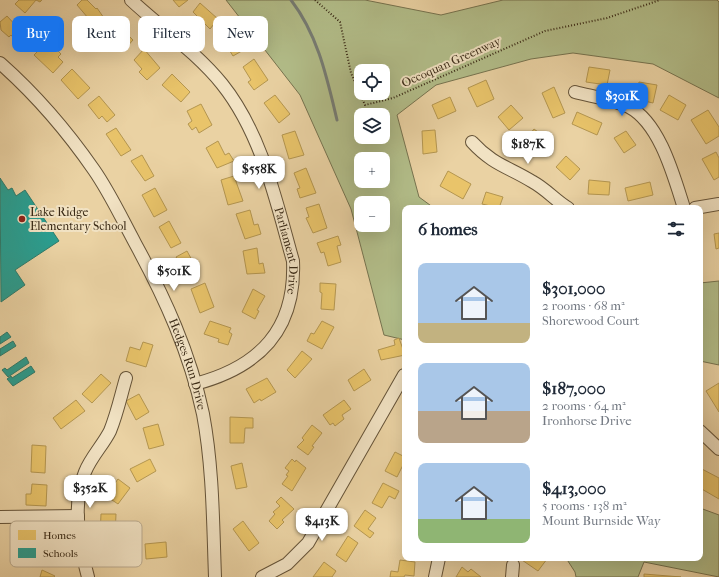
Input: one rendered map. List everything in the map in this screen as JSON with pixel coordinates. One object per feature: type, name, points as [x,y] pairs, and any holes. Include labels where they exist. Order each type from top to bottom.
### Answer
[{"type":"street","name":"Parliament Drive","points":[[130,0],[206,67],[235,102],[255,139],[293,261],[294,277],[290,302],[281,326],[274,337],[259,354],[244,365],[227,373],[195,384]]},
{"type":"street","name":"Hedges Run Drive","points":[[0,63],[47,110],[94,170],[158,284],[176,326],[195,384],[207,440],[215,577]]},
{"type":"street","points":[[575,92],[629,106],[643,118],[656,135],[664,152],[683,205]]},
{"type":"street","points":[[472,142],[481,153],[494,163],[534,182],[564,205]]},
{"type":"street","points":[[703,207],[719,204]]},
{"type":"street","points":[[78,521],[78,497],[81,483],[91,459],[104,442],[110,429],[126,378]]},
{"type":"street","points":[[262,577],[287,564],[308,543],[402,378]]},
{"type":"street","points":[[703,434],[719,449]]},
{"type":"street","points":[[0,517],[78,516]]},
{"type":"street","points":[[435,577],[438,561]]},
{"type":"street","points":[[512,577],[513,565]]},
{"type":"street","points":[[86,567],[88,577]]},
{"type":"path","name":"Occoquan Greenway","points":[[315,0],[340,22],[351,73],[365,105],[393,98],[545,31],[607,18],[660,0]]},
{"type":"green space","points":[[226,0],[365,0],[441,15],[503,0],[717,0],[719,2],[719,98],[653,64],[573,53],[531,59],[436,85],[397,115],[419,197],[430,205],[402,205],[402,339],[384,335],[357,232],[390,232],[390,196],[354,196],[354,220],[351,209],[300,95],[267,52],[268,52],[268,16],[238,16]]},
{"type":"green space","points":[[719,281],[719,365],[703,362],[703,283]]},
{"type":"green space","points":[[703,509],[719,515],[719,577],[644,562],[638,577],[576,577],[575,572],[568,561],[703,561]]},
{"type":"building: Homes","points":[[19,0],[36,0],[25,13],[15,4]]},
{"type":"building: Homes","points":[[82,0],[87,0],[96,9],[97,8],[103,16],[86,16],[77,5]]},
{"type":"building: Homes","points":[[173,0],[188,0],[179,7]]},
{"type":"building: Homes","points":[[200,3],[215,16],[213,16],[213,25],[210,29],[205,24],[205,16],[197,16],[193,12]]},
{"type":"building: Homes","points":[[7,16],[12,21],[12,36],[11,35],[9,37],[1,30],[0,22]]},
{"type":"building: Homes","points":[[37,52],[59,52],[61,54],[58,57],[63,62],[53,73],[34,55]]},
{"type":"building: Homes","points":[[141,52],[147,52],[160,68],[147,80],[139,72],[142,69],[134,60]]},
{"type":"building: Homes","points":[[231,52],[240,52],[233,56]]},
{"type":"building: Homes","points":[[254,59],[268,80],[254,90],[248,82],[251,80],[243,67]]},
{"type":"building: Homes","points":[[589,67],[610,70],[607,85],[586,82]]},
{"type":"building: Homes","points":[[72,69],[90,88],[78,99],[61,80]]},
{"type":"building: Homes","points":[[172,74],[190,92],[181,102],[162,85]]},
{"type":"building: Homes","points":[[486,80],[494,99],[477,107],[468,88]]},
{"type":"building: Homes","points":[[639,82],[657,85],[653,103],[636,99]]},
{"type":"building: Homes","points":[[554,87],[565,113],[553,118],[542,93]]},
{"type":"building: Homes","points":[[275,95],[290,114],[279,123],[264,103]]},
{"type":"building: Homes","points":[[669,95],[686,105],[678,120],[660,110]]},
{"type":"building: Homes","points":[[99,96],[115,115],[107,122],[102,116],[99,119],[88,105]]},
{"type":"building: Homes","points":[[450,97],[456,111],[438,119],[432,105]]},
{"type":"building: Homes","points":[[201,104],[212,125],[199,133],[196,127],[192,130],[188,124],[192,121],[187,111]]},
{"type":"building: Homes","points":[[511,105],[523,118],[509,130],[498,117]]},
{"type":"building: Homes","points":[[708,110],[719,127],[719,136],[706,144],[691,120]]},
{"type":"building: Homes","points":[[577,112],[602,123],[597,135],[572,124]]},
{"type":"building: Homes","points":[[116,128],[131,150],[121,156],[106,134]]},
{"type":"building: Homes","points":[[534,129],[550,141],[538,155],[523,143]]},
{"type":"building: Homes","points":[[435,130],[437,152],[423,154],[422,131]]},
{"type":"building: Homes","points":[[295,131],[304,155],[289,159],[282,135]]},
{"type":"building: Homes","points":[[626,131],[636,145],[624,153],[614,138]]},
{"type":"building: Homes","points":[[218,141],[225,155],[229,153],[234,161],[217,168],[206,148]]},
{"type":"building: Homes","points":[[716,152],[719,158],[719,177],[714,180],[702,159]]},
{"type":"building: Homes","points":[[142,155],[154,176],[145,181],[131,161]]},
{"type":"building: Homes","points":[[566,156],[580,169],[570,180],[556,167]]},
{"type":"building: Homes","points":[[306,168],[316,193],[300,198],[297,189],[300,188],[294,173]]},
{"type":"building: Homes","points":[[448,171],[471,184],[463,199],[440,186]]},
{"type":"building: Homes","points":[[234,176],[243,201],[228,205],[221,180]]},
{"type":"building: Homes","points":[[589,180],[610,182],[609,195],[588,194]]},
{"type":"building: Homes","points":[[650,182],[653,195],[628,201],[625,188]]},
{"type":"building: Homes","points":[[155,188],[167,210],[154,217],[142,195]]},
{"type":"building: Homes","points":[[486,192],[503,197],[500,205],[482,204]]},
{"type":"building: Homes","points":[[319,204],[327,228],[313,233],[306,218],[309,217],[306,208]]},
{"type":"building: Homes","points":[[250,210],[254,225],[258,224],[261,234],[245,239],[236,214]]},
{"type":"building: Homes","points":[[169,221],[181,243],[171,248],[159,227]]},
{"type":"building: Homes","points":[[719,233],[719,248],[716,249],[714,234]]},
{"type":"building: Homes","points":[[338,236],[341,245],[337,246],[341,262],[328,266],[324,252],[321,253],[317,243]]},
{"type":"building: Homes","points":[[257,248],[259,264],[263,263],[265,273],[247,274],[243,251]]},
{"type":"building: Homes","points":[[187,251],[199,273],[189,277],[176,257]]},
{"type":"building: Homes","points":[[205,283],[214,307],[200,313],[191,289]]},
{"type":"building: Homes","points":[[320,283],[336,284],[334,310],[321,309],[322,293],[320,292]]},
{"type":"building: Homes","points":[[253,289],[265,296],[257,310],[259,311],[255,319],[242,312]]},
{"type":"building: Homes","points":[[210,321],[231,328],[229,332],[232,334],[228,345],[218,342],[219,339],[204,334]]},
{"type":"building: Homes","points":[[322,321],[334,327],[322,349],[307,341],[311,333],[314,334]]},
{"type":"building: Homes","points":[[399,338],[402,346],[402,356],[381,360],[378,350],[395,345],[394,340]]},
{"type":"building: Homes","points":[[143,342],[153,345],[146,367],[126,361],[130,347],[140,350]]},
{"type":"building: Homes","points":[[302,351],[312,359],[295,378],[287,370]]},
{"type":"building: Homes","points":[[364,369],[371,380],[354,391],[348,380]]},
{"type":"building: Homes","points":[[101,374],[111,383],[92,403],[82,394]]},
{"type":"building: Homes","points":[[267,378],[276,392],[261,401],[260,399],[254,403],[246,389]]},
{"type":"building: Homes","points":[[719,383],[719,412],[706,391]]},
{"type":"building: Homes","points":[[139,394],[149,412],[136,420],[126,401]]},
{"type":"building: Homes","points":[[76,400],[85,411],[61,429],[53,418]]},
{"type":"building: Homes","points":[[344,400],[351,409],[342,415],[344,419],[335,426],[333,423],[330,425],[323,415]]},
{"type":"building: Homes","points":[[230,417],[253,418],[253,428],[245,428],[244,443],[230,443]]},
{"type":"building: Homes","points":[[158,424],[164,445],[149,449],[143,428]]},
{"type":"building: Homes","points":[[312,425],[322,433],[312,446],[314,447],[308,455],[297,447],[304,440],[302,438]]},
{"type":"building: Homes","points":[[32,445],[46,446],[45,473],[31,472]]},
{"type":"building: Homes","points":[[395,452],[402,456],[402,467],[397,477],[385,471]]},
{"type":"building: Homes","points":[[150,459],[156,471],[137,482],[130,469]]},
{"type":"building: Homes","points":[[292,459],[295,462],[296,460],[306,468],[292,491],[282,484],[288,476],[286,475],[289,471],[285,468]]},
{"type":"building: Homes","points":[[242,463],[247,487],[236,489],[231,466]]},
{"type":"building: Homes","points":[[703,470],[719,478],[719,499],[703,490]]},
{"type":"building: Homes","points":[[118,479],[130,488],[118,504],[106,496]]},
{"type":"building: Homes","points":[[383,483],[399,491],[395,499],[389,496],[382,508],[372,503]]},
{"type":"building: Homes","points":[[32,484],[47,485],[46,506],[26,505],[26,494],[31,494]]},
{"type":"building: Homes","points":[[281,497],[294,509],[282,520],[284,522],[277,529],[269,521],[275,514],[273,512],[280,506],[276,502]]},
{"type":"building: Homes","points":[[365,510],[376,518],[368,529],[374,533],[370,538],[354,526]]},
{"type":"building: Homes","points":[[101,514],[116,514],[116,521],[101,521]]},
{"type":"building: Homes","points":[[243,521],[259,543],[249,551],[233,529]]},
{"type":"building: Homes","points":[[348,536],[358,543],[346,562],[336,555]]},
{"type":"building: Homes","points":[[166,542],[167,557],[146,559],[145,544]]},
{"type":"building: Homes","points":[[400,560],[415,562],[414,576],[405,575],[404,577],[390,577],[391,571],[398,572]]},
{"type":"building: Homes","points":[[523,561],[546,561],[538,571]]},
{"type":"building: Homes","points":[[324,562],[336,571],[332,577],[313,577]]},
{"type":"building: Homes","points":[[462,567],[468,572],[471,569],[481,577],[456,577]]},
{"type":"building: Homes","points":[[42,570],[55,576],[40,577]]},
{"type":"building: Homes","points":[[644,574],[681,577],[644,577]]},
{"type":"building: Schools","name":"Lake Ridge Elementary School","points":[[0,178],[8,190],[12,188],[16,196],[25,190],[59,241],[15,270],[25,285],[1,302]]},
{"type":"building: Schools","points":[[7,332],[11,337],[0,344],[0,337]]},
{"type":"building: Schools","points":[[13,341],[16,346],[0,356],[0,349]]},
{"type":"building: Schools","points":[[26,357],[29,363],[8,377],[2,370],[5,368],[7,370]]},
{"type":"building: Schools","points":[[31,366],[35,372],[13,386],[7,379],[11,376],[12,378]]},
{"type":"waterway","points":[[291,0],[300,13],[315,42],[325,73],[337,120]]},
{"type":"place","name":"Lake Ridge Elementary School","points":[[22,219]]}]
